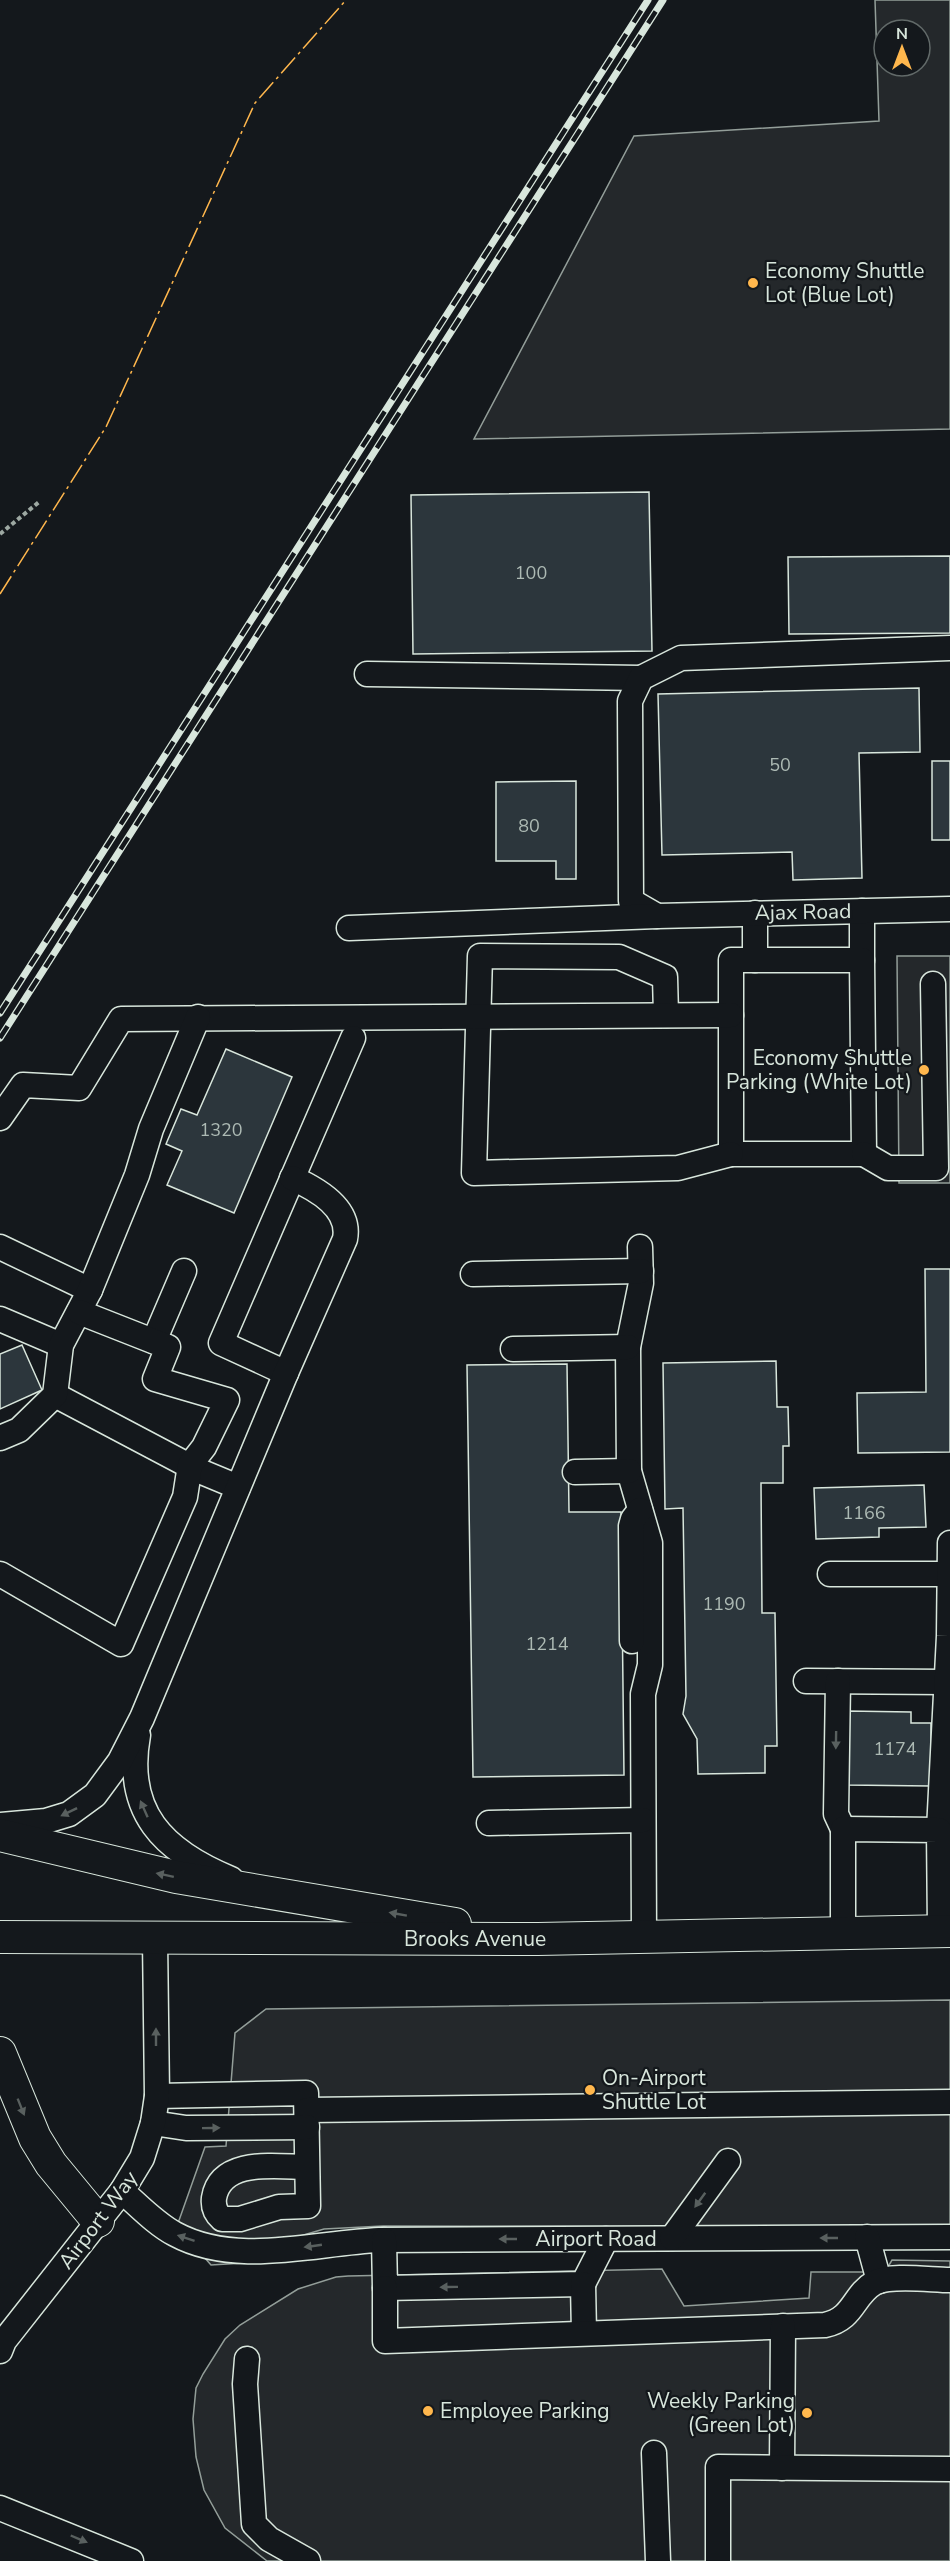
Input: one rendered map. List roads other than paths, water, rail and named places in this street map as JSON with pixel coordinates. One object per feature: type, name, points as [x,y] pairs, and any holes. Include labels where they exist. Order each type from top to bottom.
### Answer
[{"type":"main road","points":[[0,1835],[154,1872],[538,1940]]},
{"type":"main road","name":"Brooks Avenue","points":[[0,1937],[538,1940],[945,1931]]},
{"type":"main road","points":[[0,2053],[35,2138],[51,2164],[98,2221]]},
{"type":"street","points":[[367,674],[641,678],[681,658],[950,648]]},
{"type":"street","points":[[641,678],[630,701],[631,901],[657,916]]},
{"type":"street","name":"Ajax Road","points":[[349,928],[657,916],[950,909]]},
{"type":"street","points":[[862,911],[864,1155]]},
{"type":"street","points":[[755,914],[755,960]]},
{"type":"street","points":[[666,1015],[665,977],[619,957],[480,956],[474,1173],[678,1168],[731,1155],[864,1155],[888,1167],[936,1167],[933,984]]},
{"type":"street","points":[[731,1155],[731,960],[862,960]]},
{"type":"street","points":[[0,1118],[23,1085],[80,1088],[121,1019],[731,1015]]},
{"type":"street","points":[[0,1438],[19,1430],[55,1395],[62,1345],[90,1290],[198,1017]]},
{"type":"street","points":[[286,1373],[221,1343],[353,1038]]},
{"type":"street","points":[[0,1825],[46,1821],[78,1808],[95,1795],[111,1774],[142,1718],[286,1373],[343,1248],[347,1230],[345,1221],[334,1205],[292,1178]]},
{"type":"street","points":[[0,1247],[90,1290]]},
{"type":"street","points":[[640,1247],[639,1295],[628,1347],[629,1472],[649,1533],[650,1553],[650,1665],[642,1694],[644,1937]]},
{"type":"street","points":[[154,1341],[184,1270]]},
{"type":"street","points":[[473,1275],[641,1271]]},
{"type":"street","points":[[0,1574],[121,1644],[185,1497],[190,1465],[204,1446],[227,1400],[155,1379],[168,1347],[79,1312]]},
{"type":"street","points":[[0,1319],[62,1345]]},
{"type":"street","points":[[513,1348],[628,1347]]},
{"type":"street","points":[[55,1395],[190,1465],[238,1487]]},
{"type":"street","points":[[575,1472],[629,1472]]},
{"type":"street","points":[[632,1641],[631,1526],[640,1510]]},
{"type":"street","points":[[945,1931],[939,1830],[948,1672],[950,1543]]},
{"type":"street","points":[[830,1574],[949,1574]]},
{"type":"street","points":[[806,1682],[838,1682],[948,1672]]},
{"type":"street","points":[[838,1682],[836,1814],[843,1829],[843,1933]]},
{"type":"street","points":[[142,1718],[136,1754],[137,1787],[141,1804],[155,1829],[178,1851],[204,1867],[236,1881],[277,1894]]},
{"type":"street","points":[[489,1823],[643,1820]]},
{"type":"street","points":[[843,1829],[939,1830]]},
{"type":"street","name":"Airport Way","points":[[1,2345],[122,2191],[142,2158],[153,2123],[156,2096],[155,1939]]},
{"type":"street","points":[[156,2096],[306,2110],[950,2102]]},
{"type":"street","points":[[153,2123],[186,2128],[306,2110]]},
{"type":"street","points":[[306,2110],[307,2167]]},
{"type":"street","points":[[672,2238],[728,2161]]},
{"type":"street","name":"Airport Road","points":[[122,2191],[176,2235],[211,2246],[243,2250],[286,2250],[384,2240],[950,2237]]},
{"type":"street","points":[[867,2237],[879,2281]]},
{"type":"street","points":[[584,2333],[583,2284],[606,2239]]},
{"type":"street","points":[[384,2240],[386,2341],[825,2325],[840,2320],[853,2309],[868,2288],[879,2281],[950,2280]]},
{"type":"street","points":[[385,2288],[583,2284]]},
{"type":"street","points":[[782,2468],[783,2326]]},
{"type":"street","points":[[247,2360],[245,2384],[254,2524],[269,2539],[308,2561]]},
{"type":"street","points":[[654,2453],[658,2561]]},
{"type":"street","points":[[718,2561],[718,2467],[950,2469]]},
{"type":"street","points":[[0,2508],[131,2561]]},
{"type":"railway","points":[[0,1013],[648,0]]},
{"type":"railway","points":[[0,1038],[663,0]]},
{"type":"place","name":"Economy Shuttle Lot (Blue Lot)","points":[[753,283]]},
{"type":"place","name":"Economy Shuttle Parking (White Lot)","points":[[924,1070]]},
{"type":"place","name":"On-Airport Shuttle Lot","points":[[590,2090]]},
{"type":"place","name":"Employee Parking","points":[[428,2411]]},
{"type":"place","name":"Weekly Parking (Green Lot)","points":[[807,2413]]}]
